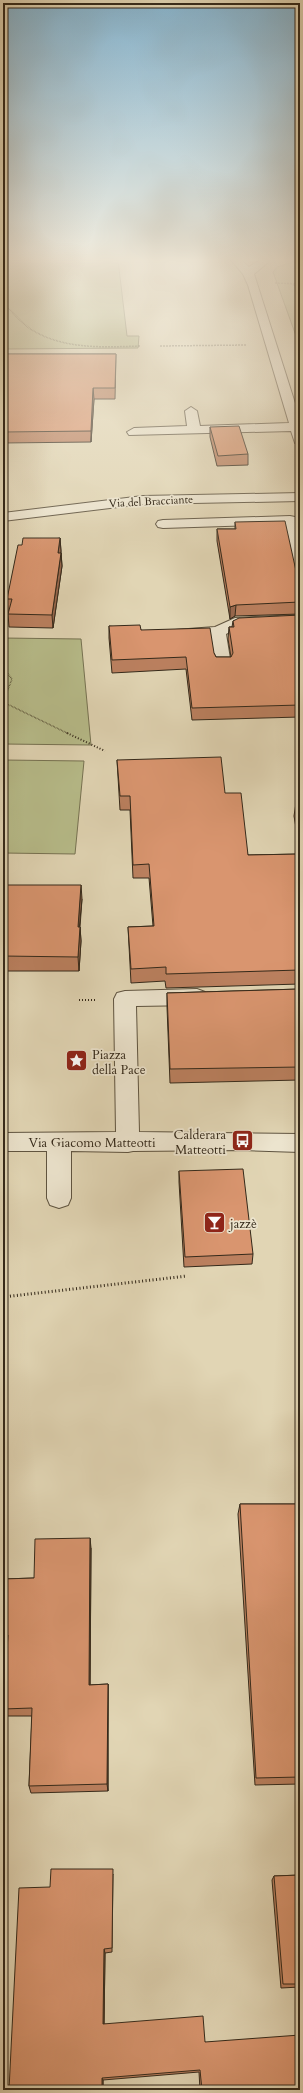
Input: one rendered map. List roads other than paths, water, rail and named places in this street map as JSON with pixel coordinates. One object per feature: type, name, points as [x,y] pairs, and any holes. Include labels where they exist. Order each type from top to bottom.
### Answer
[{"type":"street","points":[[274,358],[300,440]]},
{"type":"street","points":[[191,411],[194,430]]},
{"type":"street","points":[[134,432],[296,427]]},
{"type":"street","name":"Via del Bracciante","points":[[4,521],[142,500],[300,497]]},
{"type":"street","points":[[163,524],[295,520],[300,563]]},
{"type":"street","points":[[169,633],[218,632],[235,623],[300,620]]},
{"type":"street","points":[[218,632],[223,665]]},
{"type":"street","points":[[128,1142],[125,999],[216,996]]},
{"type":"street","name":"Via Giacomo Matteotti","points":[[3,1142],[242,1141],[300,1143]]},
{"type":"street","points":[[59,1142],[59,1198]]},
{"type":"place","name":"Piazza della Pace","points":[[77,1061]]},
{"type":"place","name":"Calderara Matteotti","points":[[242,1141]]},
{"type":"place","name":"jazzè","points":[[214,1223]]}]
